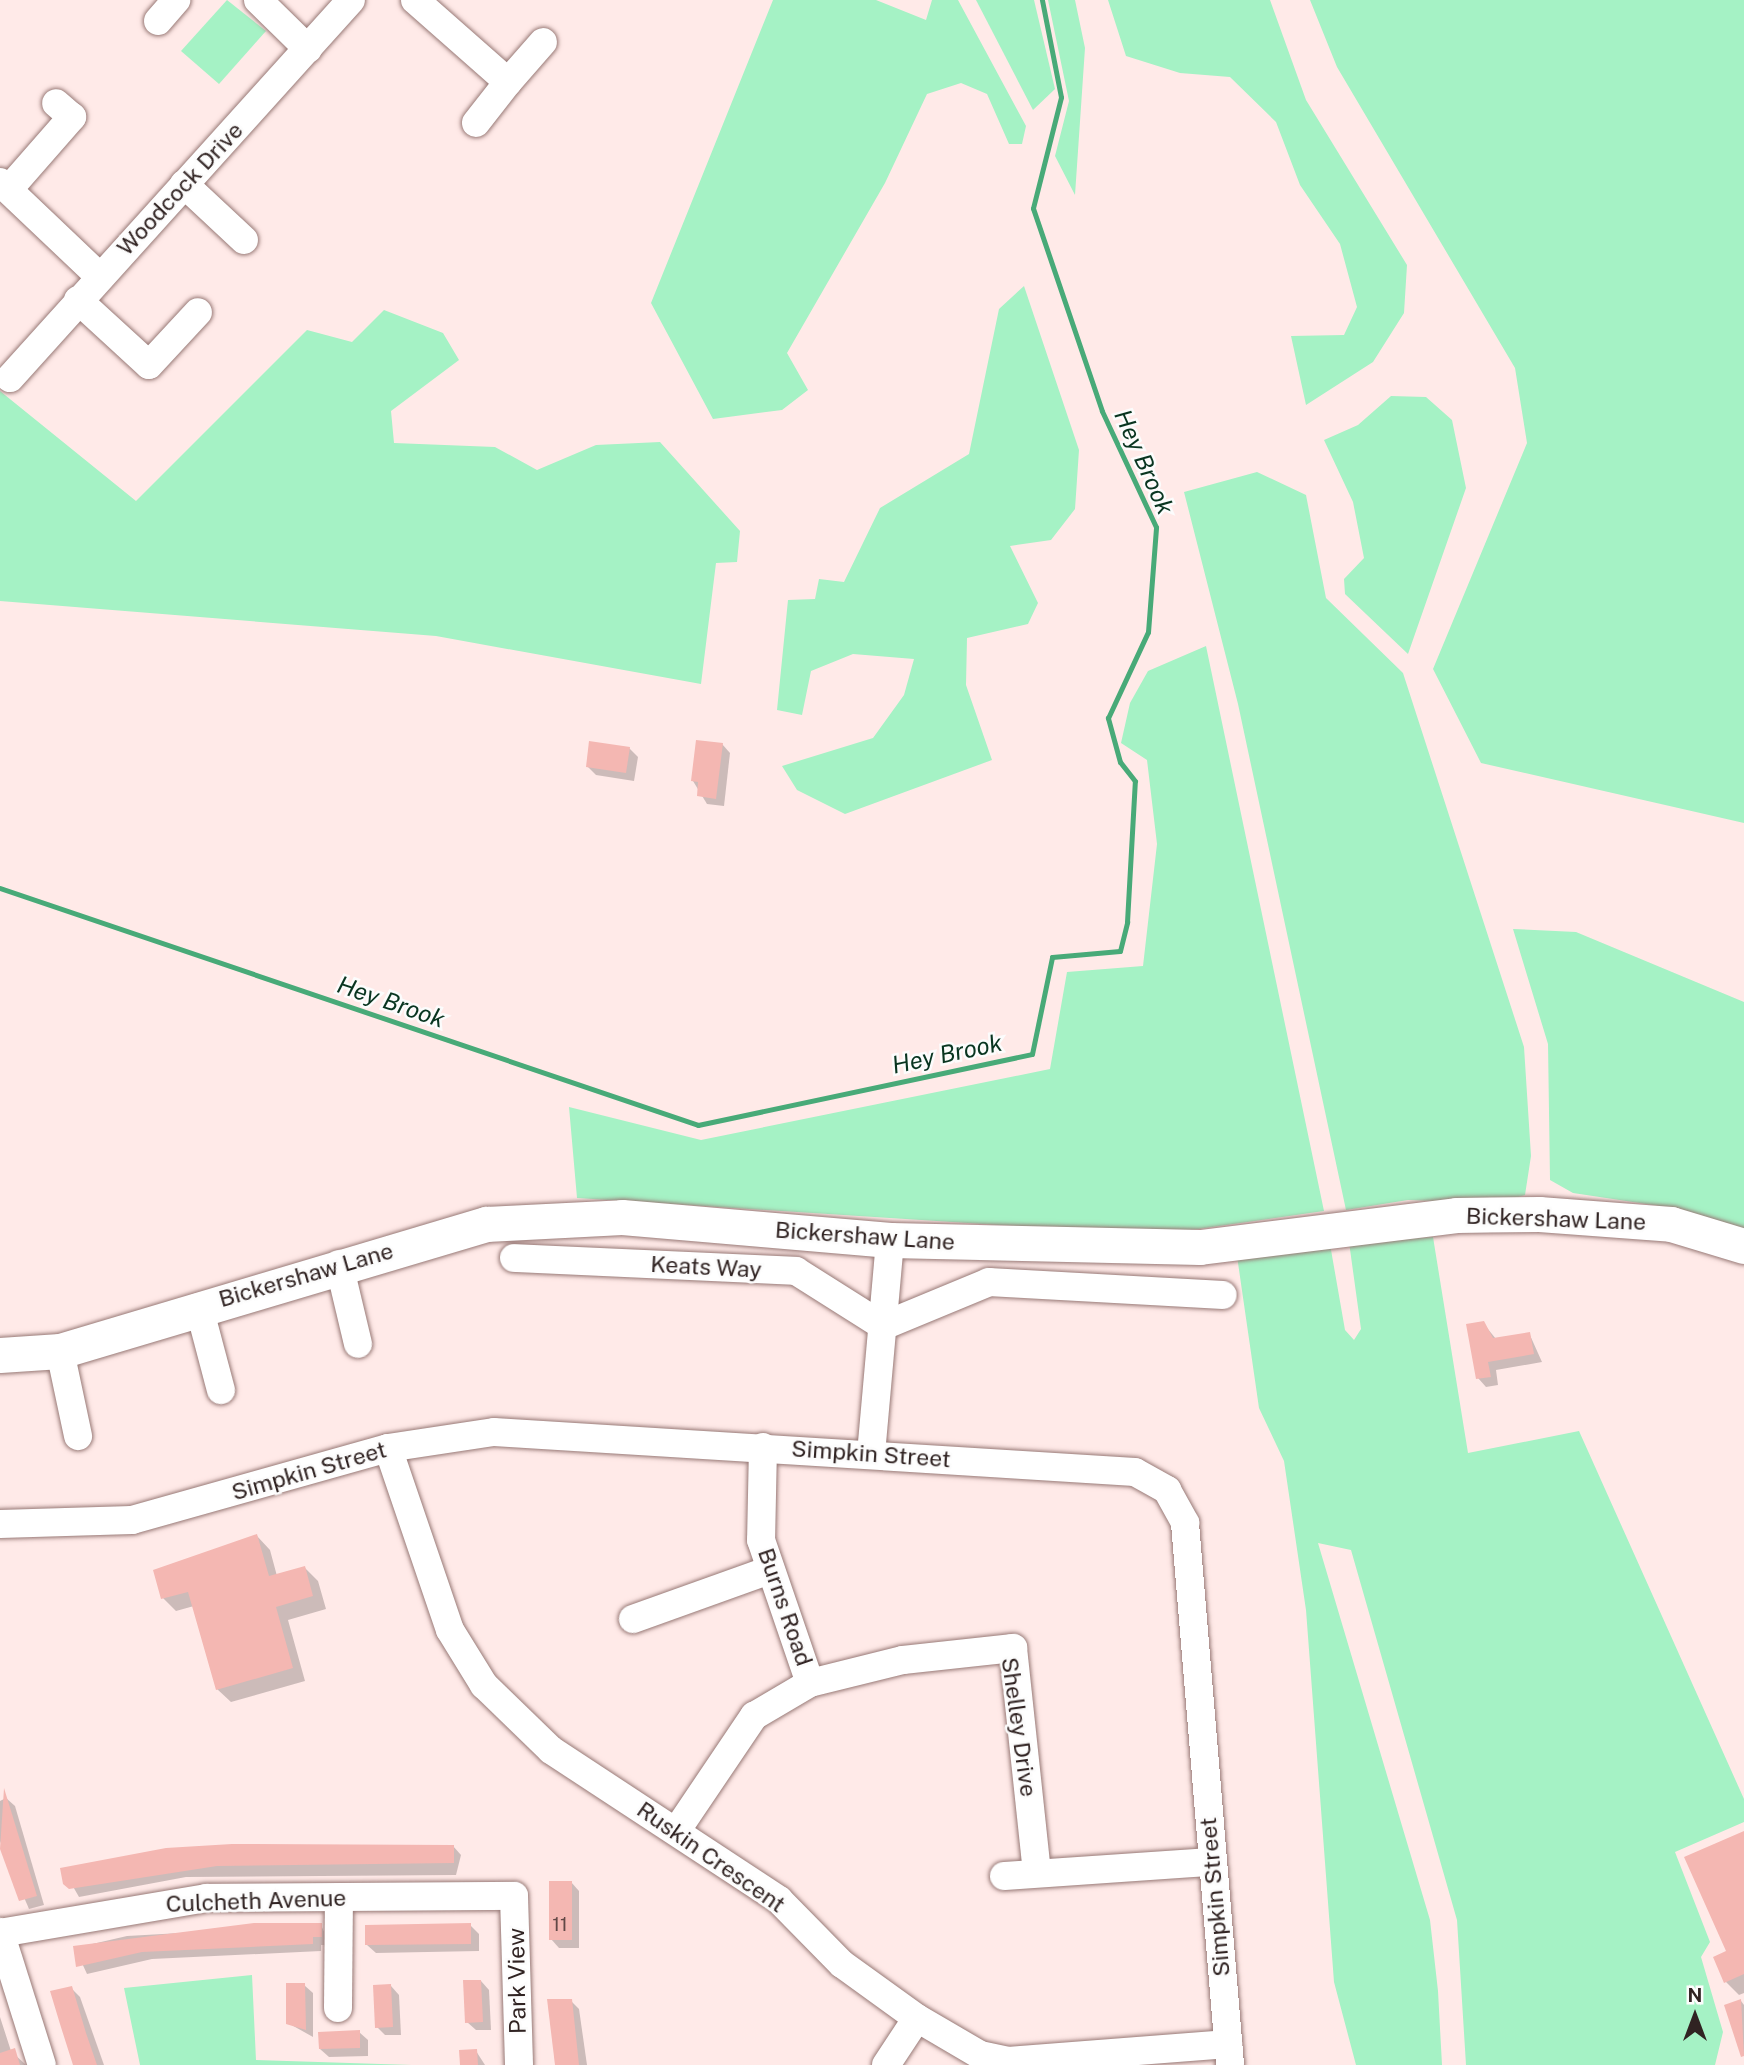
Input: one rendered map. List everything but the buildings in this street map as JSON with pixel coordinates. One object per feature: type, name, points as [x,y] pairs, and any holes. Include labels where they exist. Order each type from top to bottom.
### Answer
[{"type":"main road","name":"Bickershaw Lane","points":[[0,1356],[60,1351],[340,1264],[486,1224],[622,1217],[890,1240],[1200,1247],[1443,1216],[1511,1214],[1671,1224],[1744,1246]]},
{"type":"street","points":[[158,21],[176,0]]},
{"type":"street","points":[[258,0],[308,48]]},
{"type":"street","name":"Woodcock Drive","points":[[10,378],[99,276],[351,0]]},
{"type":"street","points":[[415,0],[508,82]]},
{"type":"street","points":[[476,123],[543,42]]},
{"type":"street","points":[[56,103],[72,117],[4,186],[99,276]]},
{"type":"street","points":[[184,184],[244,240]]},
{"type":"street","points":[[79,300],[149,365],[198,312]]},
{"type":"street","points":[[872,1454],[890,1240]]},
{"type":"street","name":"Keats Way","points":[[514,1258],[796,1271],[883,1326]]},
{"type":"street","points":[[340,1264],[358,1344]]},
{"type":"street","points":[[883,1326],[989,1282],[1223,1295]]},
{"type":"street","points":[[200,1307],[221,1390]]},
{"type":"street","points":[[60,1351],[78,1436]]},
{"type":"street","name":"Simpkin Street","points":[[0,1524],[132,1520],[388,1448],[494,1432],[1135,1472],[1167,1490],[1185,1523],[1229,2054]]},
{"type":"street","name":"Burns Road","points":[[763,1447],[761,1540],[810,1683]]},
{"type":"street","name":"Ruskin Crescent","points":[[388,1448],[450,1630],[484,1685],[551,1750],[677,1830],[779,1900],[842,1964],[918,2018],[980,2055],[1008,2061],[1229,2054]]},
{"type":"street","points":[[634,1619],[770,1570]]},
{"type":"street","name":"Shelley Drive","points":[[677,1830],[754,1716],[810,1683],[903,1660],[1013,1648],[1037,1873]]},
{"type":"street","points":[[1004,1876],[1212,1861]]},
{"type":"street","name":"Culcheth Avenue","points":[[0,1932],[206,1898],[514,1896]]},
{"type":"street","name":"Park View","points":[[514,1896],[519,2065]]},
{"type":"street","points":[[338,2008],[339,1897]]},
{"type":"street","points":[[0,1932],[43,2065]]},
{"type":"street","points":[[886,2065],[918,2018]]},
{"type":"green space","points":[[227,0],[266,31],[219,84],[181,51]]},
{"type":"green space","points":[[773,0],[876,0],[926,20],[932,0],[958,0],[1026,126],[1022,144],[1009,144],[987,94],[961,83],[927,94],[885,183],[787,353],[808,390],[782,410],[713,419],[651,303]]},
{"type":"green space","points":[[976,0],[1034,0],[1055,89],[1033,110]]},
{"type":"green space","points":[[1048,0],[1075,0],[1085,48],[1075,195],[1055,156],[1069,101]]},
{"type":"green space","points":[[1108,0],[1270,0],[1306,100],[1407,265],[1404,313],[1373,362],[1306,405],[1291,336],[1344,335],[1357,307],[1340,244],[1300,185],[1276,122],[1230,77],[1180,73],[1126,56]]},
{"type":"green space","points":[[1310,0],[1744,0],[1744,823],[1481,763],[1433,669],[1527,443],[1515,368],[1337,67]]},
{"type":"green space","points":[[1024,286],[1079,450],[1075,509],[1051,540],[1010,546],[1038,603],[1028,624],[967,638],[966,685],[992,760],[845,814],[797,790],[782,766],[873,738],[904,695],[914,659],[853,654],[811,671],[802,715],[777,710],[788,600],[815,599],[819,579],[844,582],[880,508],[969,454],[999,309]]},
{"type":"green space","points":[[384,310],[443,333],[459,360],[391,411],[394,443],[495,447],[537,470],[596,445],[660,442],[740,531],[737,562],[716,563],[701,684],[436,636],[0,601],[0,391],[136,501],[307,330],[352,342]]},
{"type":"green space","points":[[1391,396],[1426,397],[1452,420],[1466,488],[1408,654],[1345,594],[1344,579],[1364,558],[1353,502],[1324,440],[1358,425]]},
{"type":"green space","points":[[1257,472],[1306,495],[1326,598],[1403,673],[1524,1047],[1531,1156],[1525,1195],[1498,1203],[1408,1200],[1346,1210],[1238,704],[1184,492]]},
{"type":"green space","points":[[1206,646],[1324,1211],[1177,1232],[1107,1232],[577,1198],[569,1107],[701,1140],[1050,1069],[1067,972],[1143,966],[1157,844],[1147,760],[1121,743],[1130,703],[1148,671]]},
{"type":"green space","points":[[1513,929],[1576,932],[1744,1002],[1744,1229],[1666,1207],[1573,1193],[1550,1180],[1548,1044]]},
{"type":"green space","points":[[1433,1237],[1468,1453],[1579,1431],[1744,1799],[1744,1822],[1675,1852],[1710,1942],[1701,1957],[1723,2032],[1715,2065],[1466,2065],[1457,1920],[1351,1550],[1318,1543],[1430,1920],[1438,1991],[1442,2065],[1356,2065],[1334,1982],[1306,1610],[1284,1461],[1259,1408],[1237,1256],[1330,1244],[1345,1330],[1354,1340],[1361,1329],[1349,1242]]},
{"type":"green space","points":[[252,1975],[256,2060],[412,2065],[140,2065],[124,1988]]},
{"type":"waterway","name":"Hey Brook","points":[[0,888],[698,1125],[1032,1054],[1052,957],[1120,951],[1127,922],[1135,781],[1120,762],[1108,718],[1148,632],[1156,527],[1102,411],[1033,208],[1061,97],[1042,0]]}]
